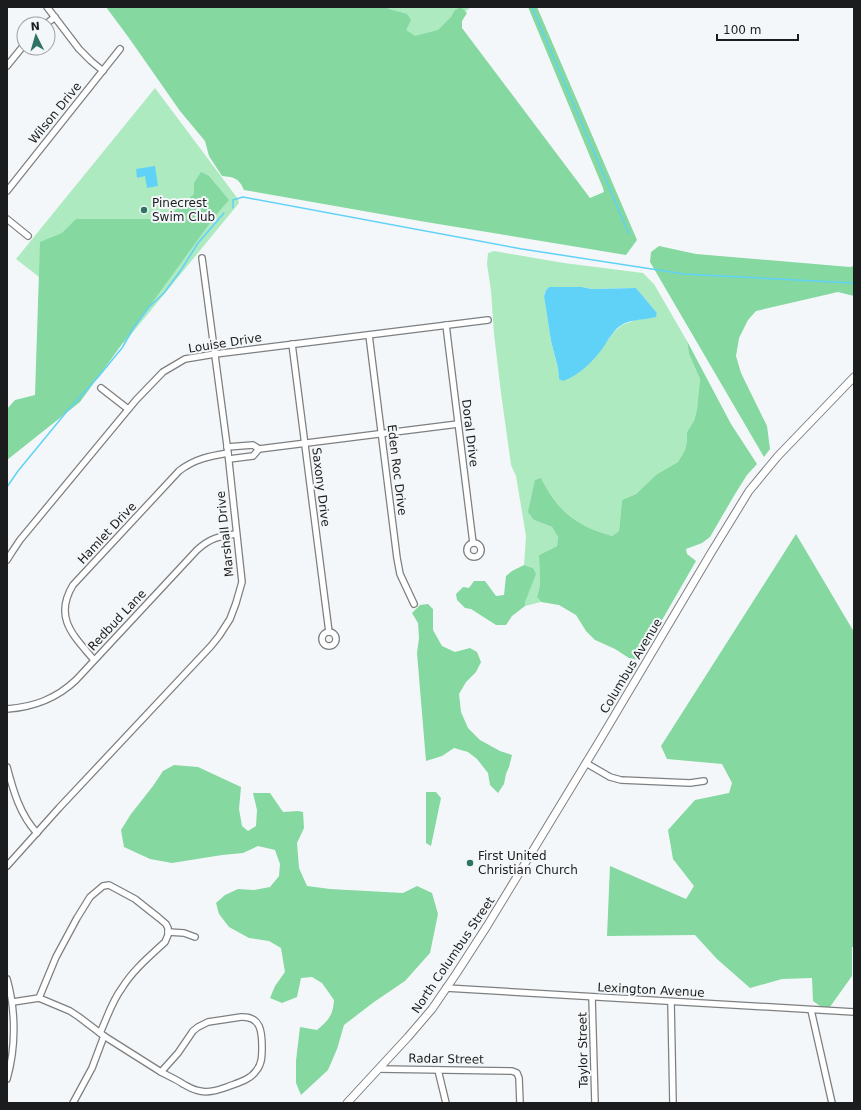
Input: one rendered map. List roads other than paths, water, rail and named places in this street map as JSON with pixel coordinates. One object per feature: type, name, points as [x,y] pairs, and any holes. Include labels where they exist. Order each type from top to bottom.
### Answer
[{"type":"main road","name":"Columbus Avenue","points":[[523,868],[749,491],[767,469],[854,377]]},
{"type":"main road","name":"North Columbus Street","points":[[347,1103],[432,1009],[486,928],[523,868]]},
{"type":"street","points":[[47,7],[54,16]]},
{"type":"street","points":[[56,19],[79,49],[103,71]]},
{"type":"street","name":"Wilson Drive","points":[[7,191],[120,49]]},
{"type":"street","points":[[7,66],[16,55]]},
{"type":"street","points":[[7,219],[28,236]]},
{"type":"street","name":"Marshall Drive","points":[[7,866],[59,808],[184,676],[219,636],[232,615],[236,603],[242,582],[228,453],[202,258]]},
{"type":"street","name":"Louise Drive","points":[[7,560],[20,540],[128,409],[162,372],[185,359],[214,354],[488,320]]},
{"type":"street","name":"Doral Drive","points":[[446,325],[473,543]]},
{"type":"street","name":"Eden Roc Drive","points":[[369,335],[399,569],[414,604]]},
{"type":"street","name":"Saxony Drive","points":[[292,344],[329,632]]},
{"type":"street","points":[[101,388],[128,409]]},
{"type":"street","name":"Hamlet Drive","points":[[94,660],[72,634],[67,623],[65,605],[67,596],[73,586],[179,471],[188,464],[200,459],[228,453],[253,445],[259,449],[458,424]]},
{"type":"street","name":"Hamlet Drive","points":[[228,453],[253,456],[259,449]]},
{"type":"street","name":"Redbud Lane","points":[[7,709],[29,706],[53,698],[71,685],[203,544],[216,538],[236,534]]},
{"type":"street","points":[[586,763],[610,777],[621,780],[690,783],[704,781]]},
{"type":"street","points":[[7,767],[21,808],[28,822],[37,833]]},
{"type":"street","points":[[39,998],[56,957],[77,918],[90,897],[103,886],[109,885],[144,906],[166,924],[168,932],[165,942],[135,971],[114,1000],[92,1068],[73,1103]]},
{"type":"street","points":[[168,932],[184,933],[195,938]]},
{"type":"street","points":[[7,979],[14,1018],[14,1038],[7,1079]]},
{"type":"street","name":"Lexington Avenue","points":[[446,988],[854,1012]]},
{"type":"street","name":"Taylor Street","points":[[592,997],[595,1103]]},
{"type":"street","points":[[12,1002],[39,998],[70,1011],[102,1034],[161,1072],[192,1089],[203,1092],[216,1091],[248,1078],[257,1070],[262,1059],[262,1033],[260,1028],[254,1020],[244,1017],[203,1024],[193,1031],[181,1049],[161,1072]]},
{"type":"street","points":[[671,1002],[673,1103]]},
{"type":"street","points":[[811,1010],[832,1103]]},
{"type":"street","name":"Radar Street","points":[[379,1069],[512,1071],[517,1073],[519,1078],[520,1103]]},
{"type":"street","points":[[438,1070],[446,1103]]},
{"type":"water","points":[[155,166],[158,186],[147,188],[145,176],[137,178],[136,169]]},
{"type":"water","points":[[549,287],[582,287],[592,289],[636,288],[657,313],[656,317],[631,321],[620,326],[590,363],[580,372],[563,381],[559,379],[544,296]]},
{"type":"waterway","points":[[532,7],[629,234]]},
{"type":"waterway","points":[[233,208],[233,200],[243,197],[522,249],[684,274],[854,283]]},
{"type":"waterway","points":[[7,487],[18,471],[68,410],[122,348],[133,329],[149,307],[164,293],[198,243],[224,213]]},
{"type":"place","name":"Pinecrest Swim Club","points":[[144,210]]},
{"type":"place","name":"First United Christian Church","points":[[470,863]]}]
